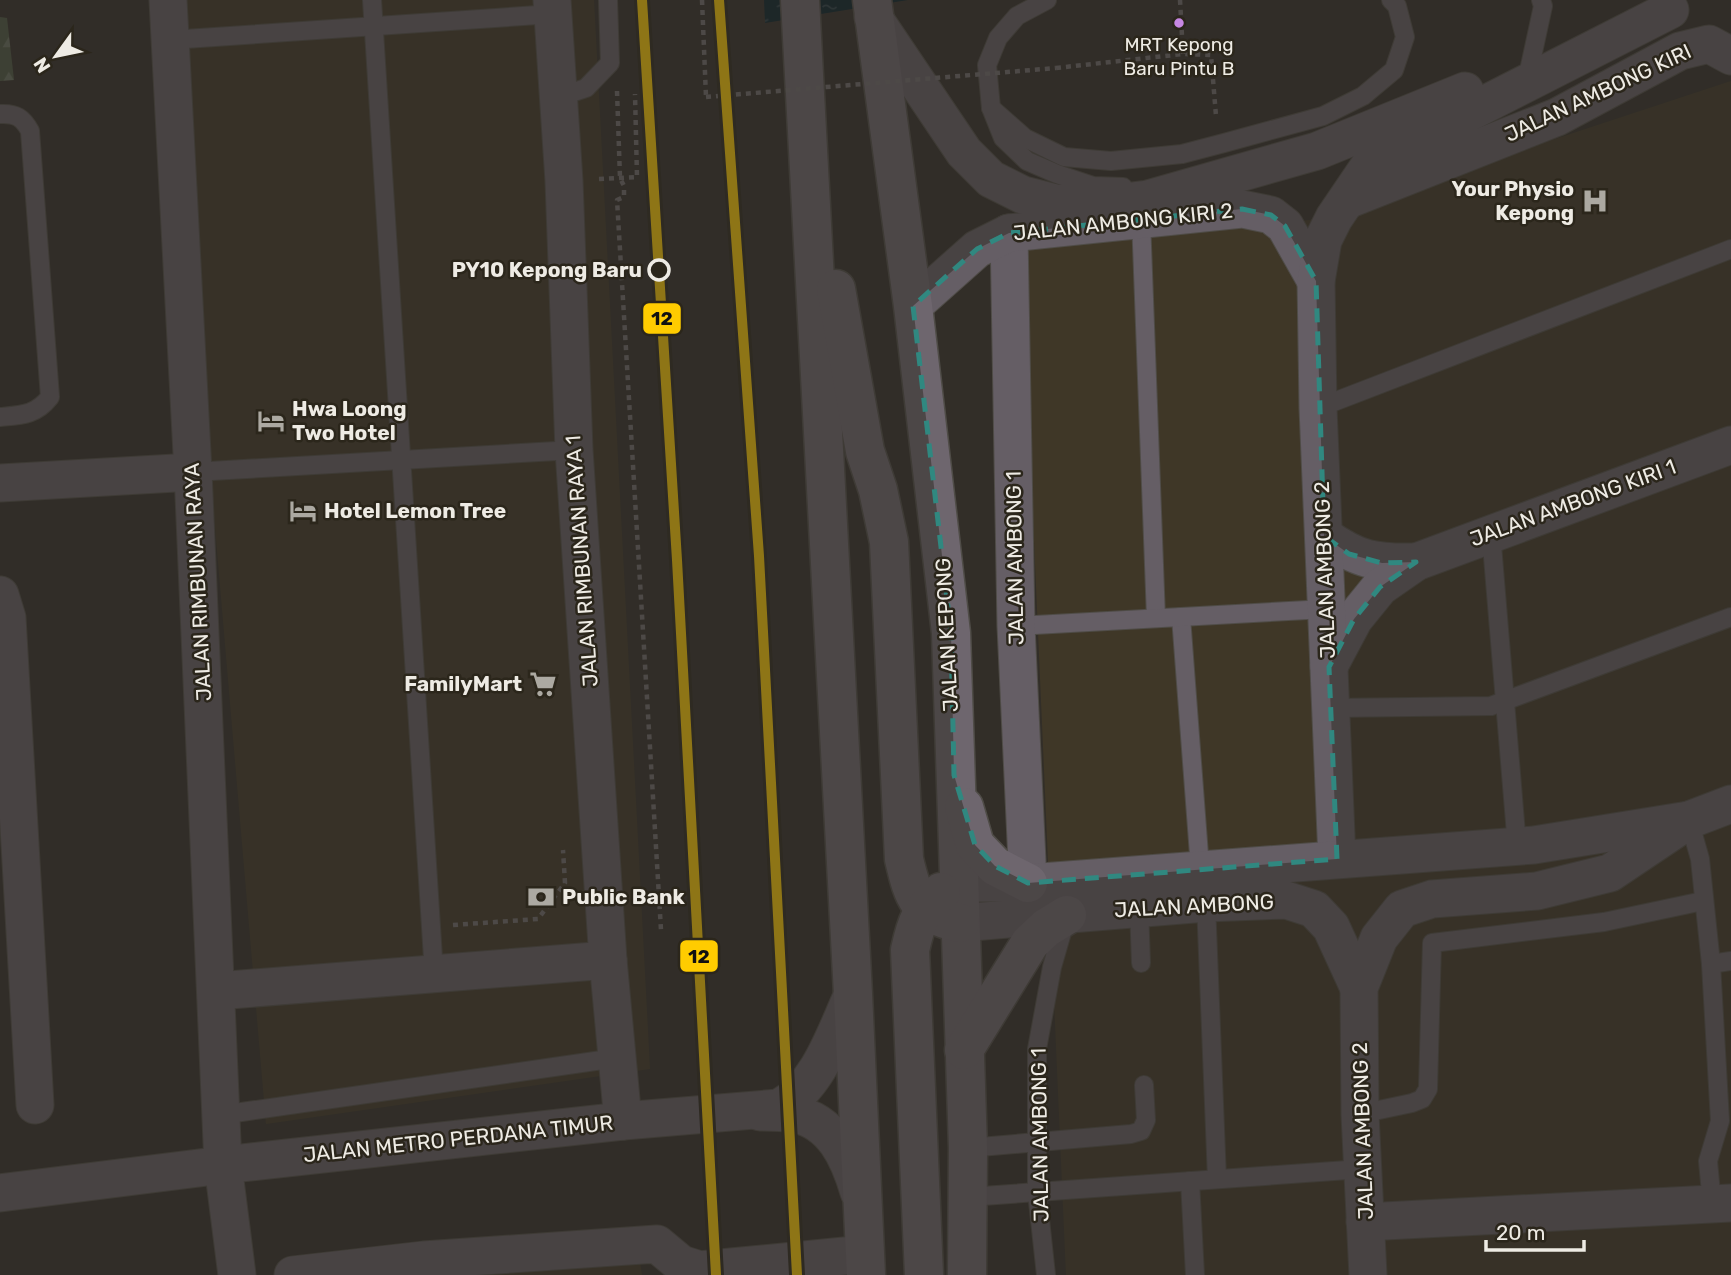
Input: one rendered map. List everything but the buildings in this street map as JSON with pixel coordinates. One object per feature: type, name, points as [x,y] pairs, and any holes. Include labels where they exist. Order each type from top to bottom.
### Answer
[{"type":"main road","name":"JALAN KEPONG","points":[[873,8],[913,306],[951,634],[968,1148],[967,1275]]},
{"type":"main road","points":[[801,12],[865,1265]]},
{"type":"main road","points":[[807,124],[865,451],[878,490],[889,542],[904,859],[912,892],[925,907],[939,919],[960,923]]},
{"type":"main road","points":[[954,775],[975,845],[995,866],[1028,883]]},
{"type":"main road","points":[[924,1275],[910,950],[917,920],[925,907],[940,892],[958,883]]},
{"type":"main road","points":[[964,1050],[1030,943],[1046,928],[1067,915]]},
{"type":"street","name":"JALAN RIMBUNAN RAYA","points":[[168,0],[193,472],[223,1165],[237,1275]]},
{"type":"street","name":"JALAN AMBONG KIRI 2","points":[[873,8],[964,152],[991,179],[1023,195],[1055,203],[1092,206],[1148,199],[1317,151],[1682,5]]},
{"type":"street","points":[[1316,281],[1323,240],[1372,162],[1682,5],[1701,24],[1731,42]]},
{"type":"street","name":"JALAN RIMBUNAN RAYA 1","points":[[553,7],[564,181],[574,450],[608,960],[623,1121]]},
{"type":"street","name":"JALAN AMBONG KIRI","points":[[1347,200],[1557,117],[1680,51],[1709,44],[1731,56]]},
{"type":"street","name":"JALAN AMBONG KIRI 2","points":[[913,306],[977,249],[1009,233],[1242,209],[1271,215],[1285,226],[1316,281]]},
{"type":"street","name":"JALAN AMBONG 1","points":[[1009,233],[1016,626],[1028,883]]},
{"type":"street","name":"JALAN AMBONG 2","points":[[1316,281],[1318,408],[1337,859]]},
{"type":"street","name":"JALAN AMBONG KIRI 1","points":[[1329,667],[1354,619],[1380,587],[1416,562],[1731,445]]},
{"type":"street","points":[[0,483],[193,472]]},
{"type":"street","name":"JALAN AMBONG KIRI 1","points":[[1324,536],[1349,554],[1382,563],[1416,562]]},
{"type":"street","points":[[0,595],[7,618],[35,1105]]},
{"type":"street","name":"JALAN AMBONG","points":[[960,923],[1139,908],[1203,886],[1337,859],[1517,846],[1689,820],[1731,804]]},
{"type":"street","name":"JALAN AMBONG","points":[[1359,988],[1379,938],[1402,909],[1432,899],[1537,891],[1610,873],[1689,820]]},
{"type":"street","name":"JALAN AMBONG","points":[[958,883],[1203,886],[1286,900],[1314,909],[1331,928],[1359,988]]},
{"type":"street","points":[[217,991],[608,960]]},
{"type":"street","name":"JALAN AMBONG 2","points":[[1359,988],[1360,1114],[1368,1275]]},
{"type":"street","name":"JALAN METRO PERDANA TIMUR","points":[[0,1193],[223,1165],[623,1121],[779,1108],[803,1090],[821,1061],[853,993]]},
{"type":"street","points":[[745,1111],[793,1114],[810,1118],[825,1129],[841,1146],[862,1201]]},
{"type":"street","points":[[1365,1222],[1722,1204]]},
{"type":"street","points":[[293,1275],[493,1266],[657,1244],[681,1269],[865,1265]]},
{"type":"lane","points":[[372,0],[434,974]]},
{"type":"lane","points":[[559,97],[586,88],[610,63],[608,0]]},
{"type":"lane","points":[[1047,0],[1017,16],[998,38],[987,65],[991,108],[1003,138],[1027,161],[1093,186],[1202,184]]},
{"type":"lane","points":[[991,108],[1025,138],[1064,157],[1111,161],[1182,154],[1224,143],[1323,116],[1363,96],[1395,70],[1405,37],[1397,6],[1391,0]]},
{"type":"lane","points":[[1530,65],[1543,6],[1541,0]]},
{"type":"lane","points":[[170,40],[373,25],[553,7]]},
{"type":"lane","points":[[0,114],[10,114],[23,119],[30,131],[50,397],[41,409],[27,415],[0,417]]},
{"type":"lane","points":[[1141,219],[1156,618]]},
{"type":"lane","points":[[1318,408],[1731,249]]},
{"type":"lane","points":[[193,472],[574,450]]},
{"type":"lane","points":[[1491,533],[1517,846]]},
{"type":"lane","points":[[1016,626],[1326,609]]},
{"type":"lane","points":[[1181,617],[1203,886],[1217,1179]]},
{"type":"lane","points":[[1331,708],[1491,706],[1731,617]]},
{"type":"lane","points":[[1689,820],[1700,859],[1725,1120],[1708,1161],[1722,1204]]},
{"type":"lane","points":[[1360,1114],[1412,1103],[1422,1099],[1428,1088],[1432,943],[1604,922],[1703,901]]},
{"type":"lane","points":[[1139,908],[1140,963]]},
{"type":"lane","name":"JALAN AMBONG 1","points":[[1046,1275],[1037,1192],[1037,1049],[1052,967],[1067,915]]},
{"type":"lane","points":[[1711,964],[1731,961]]},
{"type":"lane","points":[[221,1115],[616,1058]]},
{"type":"lane","points":[[968,1148],[1141,1131],[1146,1120],[1144,1085]]},
{"type":"lane","points":[[968,1197],[1362,1169]]},
{"type":"lane","points":[[1189,1181],[1195,1275]]},
{"type":"path","points":[[702,0],[706,97],[1056,68],[1184,54],[1211,55],[1216,116]]},
{"type":"path","points":[[1180,0],[1184,54]]},
{"type":"path","points":[[617,79],[620,178],[624,186],[624,197],[617,200],[661,930]]},
{"type":"path","points":[[564,181],[637,177],[635,94]]},
{"type":"path","points":[[431,926],[538,919],[565,883],[562,842]]},
{"type":"highlighted area","points":[[1242,209],[1271,215],[1285,226],[1316,281],[1324,536],[1349,554],[1382,563],[1416,562],[1380,587],[1354,619],[1329,667],[1337,859],[1028,883],[995,866],[975,845],[954,775],[951,633],[913,306],[977,249],[1009,233]]},
{"type":"shaded area","points":[[170,0],[594,0],[650,1069],[266,1124]]},
{"type":"shaded area","points":[[1731,81],[1731,1275],[1066,1275],[1021,242],[1310,220]]},
{"type":"shaded area","points":[[639,1256],[642,1275],[444,1275]]},
{"type":"green space","points":[[0,17],[7,18],[14,80],[0,81]]},
{"type":"water","points":[[764,0],[908,0],[765,23]]},
{"type":"transit line","name":"12","points":[[642,0],[677,560],[716,1275]]},
{"type":"transit line","name":"12","points":[[719,0],[759,556],[797,1275]]},
{"type":"place","name":"MRT Kepong Baru Pintu B","points":[[1179,23]]},
{"type":"place","name":"Your Physio Kepong","points":[[1595,201]]},
{"type":"place","name":"PY10 Kepong Baru","points":[[659,270]]},
{"type":"place","name":"Hwa Loong Two Hotel","points":[[271,421]]},
{"type":"place","name":"Hotel Lemon Tree","points":[[303,511]]},
{"type":"place","name":"FamilyMart","points":[[543,684]]},
{"type":"place","name":"Public Bank","points":[[541,897]]}]
